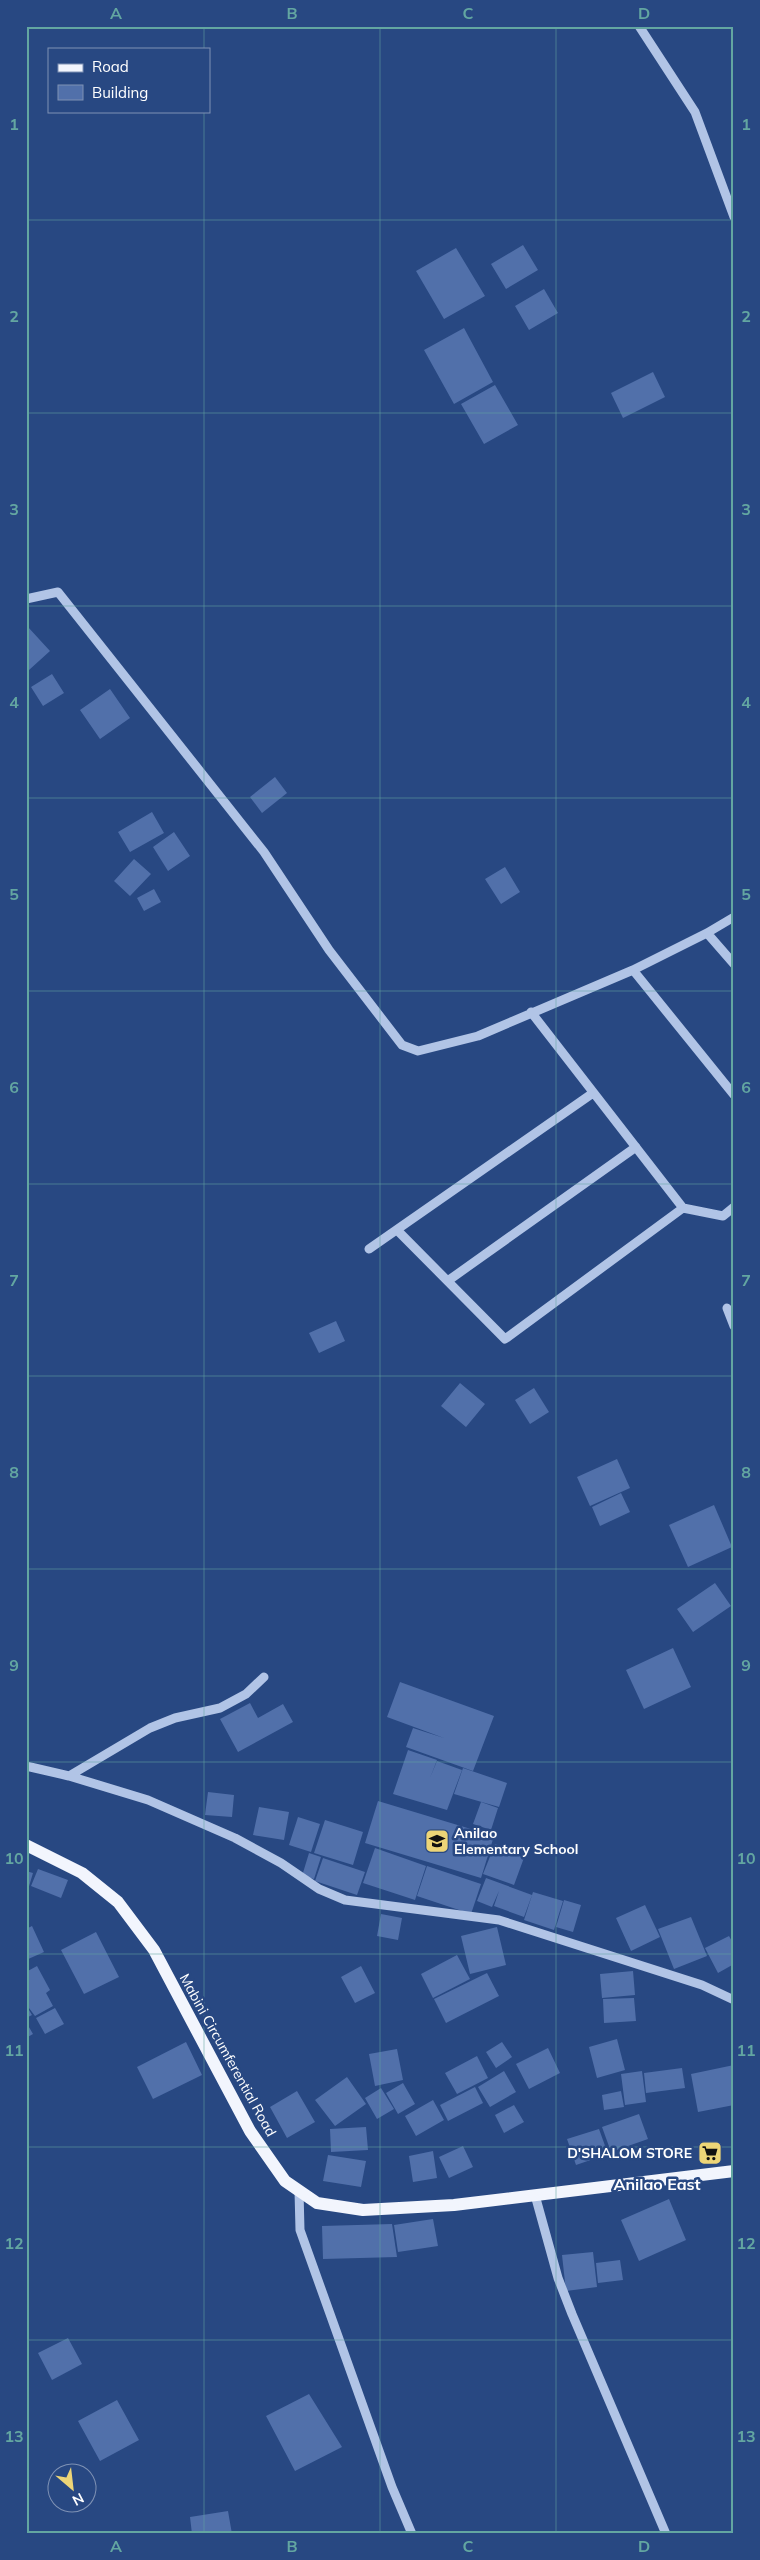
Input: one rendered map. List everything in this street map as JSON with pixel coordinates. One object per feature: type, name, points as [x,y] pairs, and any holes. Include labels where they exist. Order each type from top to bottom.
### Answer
[{"type":"main road","name":"Mabini Circumferential Road","points":[[26,1845],[82,1873],[118,1902],[154,1950],[250,2131],[285,2181],[317,2203],[363,2210],[454,2205],[734,2172]]},
{"type":"street","points":[[638,26],[695,112],[734,217]]},
{"type":"street","points":[[26,599],[58,592],[264,852],[329,950],[402,1045],[418,1051],[478,1036],[633,970],[707,933],[734,917]]},
{"type":"street","points":[[707,933],[734,964]]},
{"type":"street","points":[[633,970],[734,1095]]},
{"type":"street","points":[[532,1012],[683,1208],[723,1216],[734,1207]]},
{"type":"street","points":[[369,1249],[593,1093]]},
{"type":"street","points":[[450,1280],[636,1147]]},
{"type":"street","points":[[397,1230],[450,1280],[505,1338],[683,1208]]},
{"type":"street","points":[[727,1308],[734,1326]]},
{"type":"street","points":[[69,1776],[150,1728],[175,1718],[220,1708],[246,1694],[264,1677]]},
{"type":"street","points":[[26,1766],[69,1776],[148,1800],[235,1838],[281,1863],[319,1890],[345,1900],[499,1920],[702,1985],[734,2000]]},
{"type":"street","points":[[299,2191],[300,2230],[392,2487],[412,2534]]},
{"type":"street","points":[[535,2195],[558,2278],[666,2534]]},
{"type":"building","points":[[523,245],[538,270],[506,289],[491,264]]},
{"type":"building","points":[[456,248],[485,296],[444,319],[416,271]]},
{"type":"building","points":[[544,289],[558,313],[529,330],[515,306]]},
{"type":"building","points":[[464,328],[493,382],[454,404],[424,350]]},
{"type":"building","points":[[653,372],[665,397],[623,418],[611,393]]},
{"type":"building","points":[[495,385],[518,425],[484,444],[461,404]]},
{"type":"building","points":[[28,627],[50,651],[29,670],[26,666]]},
{"type":"building","points":[[52,674],[64,693],[43,706],[31,687]]},
{"type":"building","points":[[110,689],[130,718],[100,739],[80,710]]},
{"type":"building","points":[[275,777],[287,793],[262,813],[250,797]]},
{"type":"building","points":[[152,812],[164,833],[130,852],[118,832]]},
{"type":"building","points":[[174,832],[190,856],[168,871],[153,847]]},
{"type":"building","points":[[134,859],[151,874],[130,896],[114,881]]},
{"type":"building","points":[[505,867],[520,892],[501,904],[485,879]]},
{"type":"building","points":[[154,889],[161,902],[144,911],[137,898]]},
{"type":"building","points":[[336,1321],[345,1341],[319,1353],[309,1333]]},
{"type":"building","points":[[460,1383],[485,1404],[466,1427],[441,1406]]},
{"type":"building","points":[[534,1388],[549,1412],[530,1424],[515,1400]]},
{"type":"building","points":[[617,1459],[630,1488],[590,1506],[577,1477]]},
{"type":"building","points":[[621,1493],[630,1512],[600,1526],[592,1507]]},
{"type":"building","points":[[714,1505],[732,1547],[688,1567],[669,1525]]},
{"type":"building","points":[[715,1583],[731,1606],[693,1632],[677,1609]]},
{"type":"building","points":[[673,1648],[691,1687],[644,1709],[626,1670]]},
{"type":"building","points":[[400,1682],[494,1716],[473,1771],[406,1747],[413,1728],[444,1738],[387,1717]]},
{"type":"building","points":[[250,1703],[258,1718],[283,1704],[293,1722],[238,1752],[220,1719]]},
{"type":"building","points":[[408,1750],[437,1760],[430,1778],[437,1761],[462,1770],[447,1810],[393,1794]]},
{"type":"building","points":[[463,1768],[507,1783],[499,1807],[454,1794]]},
{"type":"building","points":[[208,1792],[234,1795],[232,1817],[205,1815]]},
{"type":"building","points":[[378,1801],[494,1836],[481,1878],[365,1843]]},
{"type":"building","points":[[481,1802],[498,1808],[491,1830],[473,1824]]},
{"type":"building","points":[[259,1807],[289,1812],[284,1840],[253,1835]]},
{"type":"building","points":[[298,1817],[320,1824],[311,1852],[289,1845]]},
{"type":"building","points":[[325,1820],[363,1832],[353,1865],[314,1853]]},
{"type":"building","points":[[495,1844],[525,1855],[514,1885],[483,1874]]},
{"type":"building","points":[[375,1848],[426,1866],[415,1900],[363,1883]]},
{"type":"building","points":[[309,1853],[321,1857],[314,1879],[302,1876]]},
{"type":"building","points":[[323,1858],[365,1872],[357,1895],[315,1881]]},
{"type":"building","points":[[427,1866],[481,1884],[471,1914],[417,1896]]},
{"type":"building","points":[[38,1869],[68,1880],[61,1898],[31,1886]]},
{"type":"building","points":[[26,1871],[33,1873],[27,1893],[26,1893]]},
{"type":"building","points":[[486,1878],[532,1895],[524,1917],[494,1906],[499,1891],[492,1907],[477,1901]]},
{"type":"building","points":[[533,1892],[563,1901],[554,1930],[524,1920]]},
{"type":"building","points":[[564,1900],[581,1905],[573,1932],[556,1927]]},
{"type":"building","points":[[645,1905],[660,1937],[631,1951],[616,1918]]},
{"type":"building","points":[[381,1914],[402,1918],[398,1940],[377,1936]]},
{"type":"building","points":[[691,1917],[707,1956],[674,1969],[658,1929]]},
{"type":"building","points":[[32,1926],[44,1952],[26,1960],[26,1929]]},
{"type":"building","points":[[497,1927],[506,1965],[470,1974],[461,1936]]},
{"type":"building","points":[[96,1932],[119,1977],[84,1994],[61,1950]]},
{"type":"building","points":[[729,1936],[734,1945],[734,1964],[718,1973],[705,1948]]},
{"type":"building","points":[[457,1955],[470,1979],[433,1998],[421,1974]]},
{"type":"building","points":[[37,1966],[50,1990],[46,1993],[53,2006],[35,2016],[26,2004],[26,1972]]},
{"type":"building","points":[[361,1966],[375,1993],[355,2003],[341,1977]]},
{"type":"building","points":[[633,1971],[635,1995],[602,1998],[600,1974]]},
{"type":"building","points":[[487,1973],[499,1996],[446,2023],[434,1999]]},
{"type":"building","points":[[634,1998],[636,2021],[604,2023],[603,1999]]},
{"type":"building","points":[[26,2005],[32,2015],[26,2018]]},
{"type":"building","points":[[55,2008],[64,2024],[45,2034],[36,2018]]},
{"type":"building","points":[[26,2022],[33,2034],[26,2038]]},
{"type":"building","points":[[617,2039],[625,2070],[597,2078],[589,2047]]},
{"type":"building","points":[[186,2042],[202,2075],[153,2099],[137,2067]]},
{"type":"building","points":[[502,2042],[512,2057],[496,2068],[486,2052]]},
{"type":"building","points":[[548,2048],[560,2073],[529,2089],[516,2064]]},
{"type":"building","points":[[397,2049],[403,2080],[375,2086],[369,2054]]},
{"type":"building","points":[[477,2056],[488,2078],[457,2094],[445,2073]]},
{"type":"building","points":[[734,2065],[734,2105],[698,2112],[691,2074]]},
{"type":"building","points":[[682,2068],[685,2088],[646,2093],[644,2073]]},
{"type":"building","points":[[504,2071],[516,2092],[490,2107],[478,2087]]},
{"type":"building","points":[[642,2071],[646,2102],[625,2105],[621,2074]]},
{"type":"building","points":[[347,2077],[366,2104],[335,2126],[315,2100]]},
{"type":"building","points":[[403,2083],[415,2104],[398,2114],[386,2093]]},
{"type":"building","points":[[475,2087],[483,2103],[448,2121],[440,2105]]},
{"type":"building","points":[[381,2088],[394,2109],[377,2119],[365,2098]]},
{"type":"building","points":[[297,2091],[315,2122],[287,2138],[270,2107]]},
{"type":"building","points":[[621,2091],[624,2107],[604,2110],[602,2095]]},
{"type":"building","points":[[433,2100],[444,2120],[416,2136],[405,2116]]},
{"type":"building","points":[[514,2105],[524,2122],[504,2133],[495,2115]]},
{"type":"building","points":[[639,2114],[648,2139],[611,2152],[602,2127]]},
{"type":"building","points":[[366,2127],[368,2150],[331,2152],[330,2129]]},
{"type":"building","points":[[599,2129],[608,2154],[576,2165],[567,2139]]},
{"type":"building","points":[[463,2146],[473,2167],[449,2178],[439,2157]]},
{"type":"building","points":[[433,2151],[437,2178],[413,2182],[409,2156]]},
{"type":"building","points":[[328,2155],[366,2161],[361,2187],[323,2181]]},
{"type":"building","points":[[669,2199],[686,2240],[639,2261],[621,2220]]},
{"type":"building","points":[[433,2219],[438,2246],[398,2252],[394,2225]]},
{"type":"building","points":[[392,2224],[397,2257],[323,2259],[322,2226]]},
{"type":"building","points":[[593,2252],[597,2287],[566,2291],[562,2255]]},
{"type":"building","points":[[620,2260],[623,2280],[598,2283],[596,2263]]},
{"type":"building","points":[[68,2338],[82,2364],[52,2380],[38,2353]]},
{"type":"building","points":[[309,2394],[342,2447],[295,2471],[266,2416]]},
{"type":"building","points":[[117,2400],[139,2440],[100,2461],[78,2421]]},
{"type":"building","points":[[228,2511],[232,2534],[192,2534],[190,2517]]},
{"type":"place","name":"Anilao Elementary School","points":[[437,1841]]},
{"type":"place","name":"D'SHALOM STORE","points":[[710,2153]]},
{"type":"district","name":"Anilao East","points":[[657,2184]]}]
